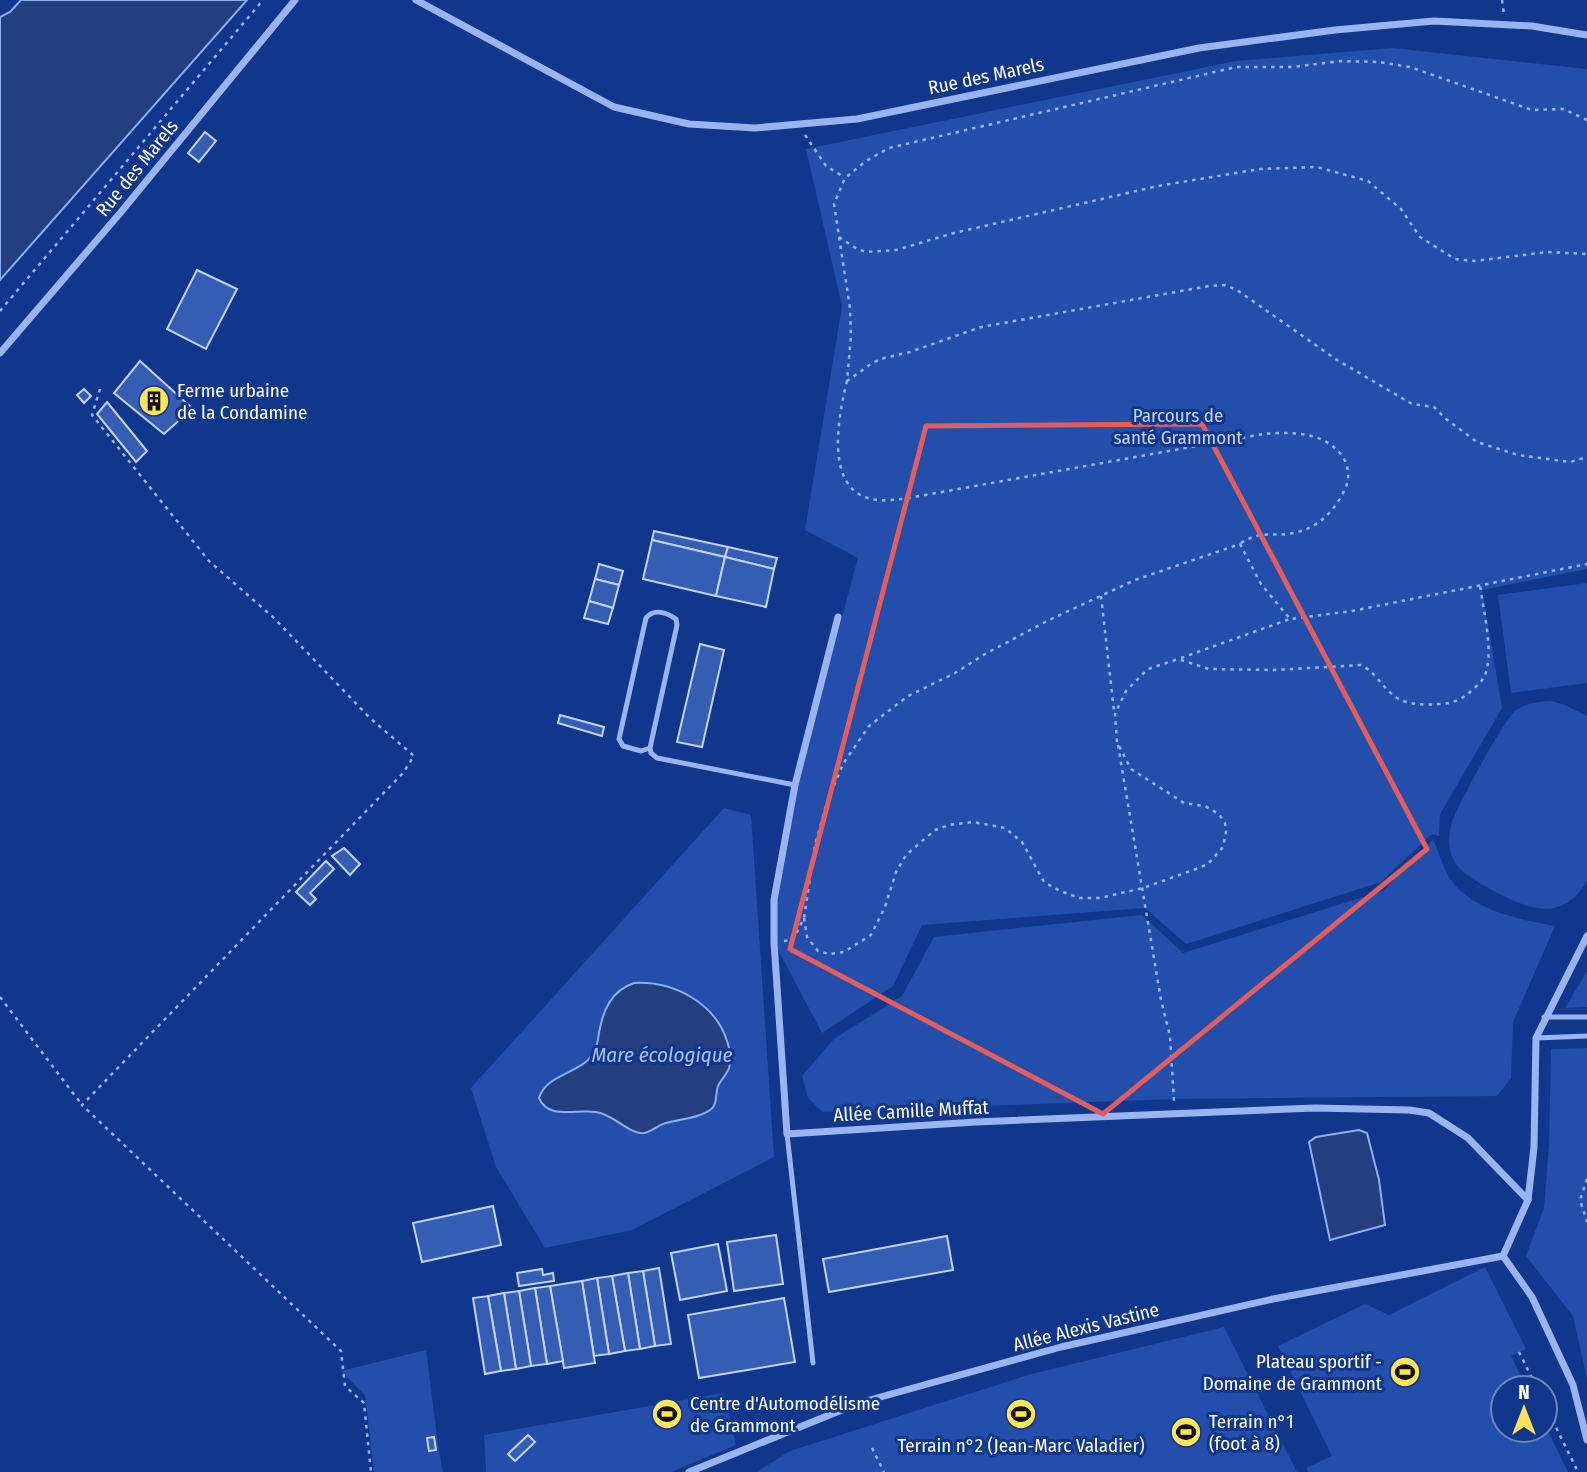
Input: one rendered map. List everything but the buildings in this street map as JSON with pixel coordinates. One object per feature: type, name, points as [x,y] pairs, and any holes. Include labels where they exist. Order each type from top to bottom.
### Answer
[{"type":"street","name":"Rue des Marels","points":[[0,353],[121,212],[295,0]]},
{"type":"street","name":"Rue des Marels","points":[[416,0],[614,107],[689,124],[755,128],[858,119],[1199,48],[1335,30],[1434,21],[1532,26],[1587,35]]},
{"type":"street","points":[[788,1134],[774,942],[774,900],[794,785],[838,617]]},
{"type":"street","points":[[1587,936],[1544,1017],[1536,1038],[1534,1147],[1528,1200],[1503,1256],[1532,1297],[1573,1385],[1587,1440]]},
{"type":"street","name":"Allée Camille Muffat","points":[[788,1134],[976,1122],[1315,1108],[1409,1110],[1429,1113],[1468,1138],[1528,1200]]},
{"type":"street","name":"Allée Alexis Vastine","points":[[689,1472],[859,1403],[1061,1348],[1273,1299],[1503,1256]]},
{"type":"lane","points":[[650,748],[641,751],[623,746],[619,739],[646,618],[650,613],[656,612],[676,619],[677,625],[651,753],[657,758],[794,785]]},
{"type":"lane","points":[[1544,1017],[1587,1017]]},
{"type":"lane","points":[[1536,1038],[1587,1036]]},
{"type":"lane","points":[[788,1134],[813,1363]]},
{"type":"path","points":[[0,311],[263,0]]},
{"type":"path","points":[[1503,0],[1504,7]]},
{"type":"path","points":[[1117,742],[1131,769],[1184,803],[1205,806],[1219,814],[1225,823],[1223,847],[1208,864],[1143,888],[1100,898],[1080,898],[1044,882],[1022,842],[1005,828],[973,822],[948,825],[935,830],[915,846],[896,872],[871,935],[844,952],[829,954],[818,951],[807,937],[804,918],[815,845],[827,802],[843,764],[869,726],[908,696],[1049,620],[1135,580],[1240,544],[1256,534],[1284,535],[1314,528],[1336,506],[1347,486],[1348,471],[1345,458],[1333,445],[1319,437],[1263,434],[903,499],[874,500],[863,497],[849,487],[841,470],[838,425],[847,382],[851,336],[850,308],[834,204],[845,178],[866,160],[889,148],[1236,67],[1292,67],[1341,61],[1379,62],[1410,67],[1532,110],[1563,109],[1587,120]]},
{"type":"path","points":[[791,125],[807,137],[826,166],[845,178]]},
{"type":"path","points":[[839,237],[867,252],[896,250],[980,227],[1158,186],[1260,169],[1317,167],[1368,181],[1401,209],[1420,237],[1455,259],[1474,261],[1548,252],[1587,254]]},
{"type":"path","points":[[847,382],[874,362],[981,327],[1225,285],[1237,290],[1347,366],[1412,404],[1434,407],[1477,442],[1518,455],[1570,462],[1587,457]]},
{"type":"path","points":[[82,1105],[403,773],[414,756],[370,718],[274,618],[209,561],[92,415],[100,389]]},
{"type":"path","points":[[1240,544],[1261,584],[1290,619]]},
{"type":"path","points":[[1115,718],[1126,691],[1148,669],[1290,619],[1352,611],[1587,564]]},
{"type":"path","points":[[1178,659],[1209,669],[1274,670],[1361,665],[1373,671],[1395,697],[1428,705],[1450,704],[1466,695],[1483,680],[1487,670],[1488,644],[1480,585]]},
{"type":"path","points":[[1101,596],[1117,742],[1161,1000],[1170,1036],[1174,1114]]},
{"type":"path","points":[[774,942],[793,940],[804,918]]},
{"type":"path","points":[[0,998],[82,1105],[341,1351],[345,1386],[364,1403],[371,1472]]},
{"type":"path","points":[[1587,1179],[1580,1200],[1587,1222]]},
{"type":"path","points":[[1519,1352],[1530,1374]]},
{"type":"path","points":[[1559,1433],[1578,1472]]},
{"type":"path","points":[[872,1448],[884,1472]]},
{"type":"highlighted area","points":[[1202,424],[1427,849],[1103,1114],[790,949],[926,426]]},
{"type":"green space","name":"Parcours de santé Grammont","points":[[1393,48],[1587,69],[1587,569],[1482,590],[1502,708],[1440,814],[1439,836],[1432,834],[1381,882],[1186,944],[1145,908],[922,925],[893,986],[822,1033],[774,942],[774,900],[787,819],[858,558],[805,530],[842,306],[806,149],[1236,61]]},
{"type":"green space","points":[[1587,583],[1587,683],[1511,693],[1498,595]]},
{"type":"green space","points":[[1551,701],[1587,716],[1587,881],[1577,895],[1566,903],[1542,909],[1516,902],[1467,875],[1454,860],[1449,838],[1452,822],[1462,799],[1509,718],[1523,706]]},
{"type":"green space","points":[[724,808],[751,815],[774,1157],[632,1230],[545,1248],[496,1167],[471,1088]]},
{"type":"green space","points":[[1433,839],[1447,874],[1464,894],[1475,902],[1501,913],[1555,926],[1513,1022],[1511,1078],[1497,1096],[1174,1099],[823,1112],[808,1098],[802,1076],[834,1039],[902,996],[934,937],[1142,915],[1183,953],[1383,891]]},
{"type":"green space","points":[[1587,971],[1587,1007],[1565,1008]]},
{"type":"green space","points":[[1587,1048],[1587,1378],[1573,1316],[1526,1256],[1544,1208],[1549,1146],[1551,1049]]},
{"type":"green space","name":"Plateau sportif - Domaine de Grammont","points":[[1485,1267],[1526,1349],[1511,1356],[1520,1374],[1489,1374],[1489,1444],[1554,1444],[1568,1472],[1308,1472],[1306,1468],[1332,1456],[1278,1346],[1365,1304],[1389,1315]]},
{"type":"green space","points":[[1224,1327],[1297,1472],[757,1472],[790,1451],[1028,1375]]},
{"type":"green space","points":[[426,1350],[443,1472],[374,1472],[365,1395],[341,1371]]},
{"type":"green space","name":"Centre d'Automodélisme de Grammont","points":[[724,1393],[736,1445],[671,1472],[486,1472],[484,1435]]},
{"type":"water","points":[[21,0],[247,0],[0,280],[0,17],[10,12]]},
{"type":"water","name":"Mare écologique","points":[[634,983],[649,983],[678,990],[703,1005],[721,1028],[729,1048],[730,1061],[718,1086],[713,1108],[700,1115],[639,1133],[609,1116],[596,1112],[563,1112],[543,1105],[539,1098],[543,1090],[587,1061],[593,1054],[609,1002],[619,991]]},
{"type":"water","points":[[1359,1130],[1367,1133],[1379,1180],[1385,1225],[1330,1240],[1309,1142],[1316,1137]]},
{"type":"place","name":"Ferme urbaine de la Condamine","points":[[154,401]]},
{"type":"place","name":"Plateau sportif - Domaine de Grammont","points":[[1405,1372]]},
{"type":"place","name":"Centre d'Automodélisme de Grammont","points":[[667,1414]]},
{"type":"place","name":"Terrain n°2 (Jean-Marc Valadier)","points":[[1021,1414]]},
{"type":"place","name":"Terrain n°1 (foot à 8)","points":[[1186,1432]]}]
